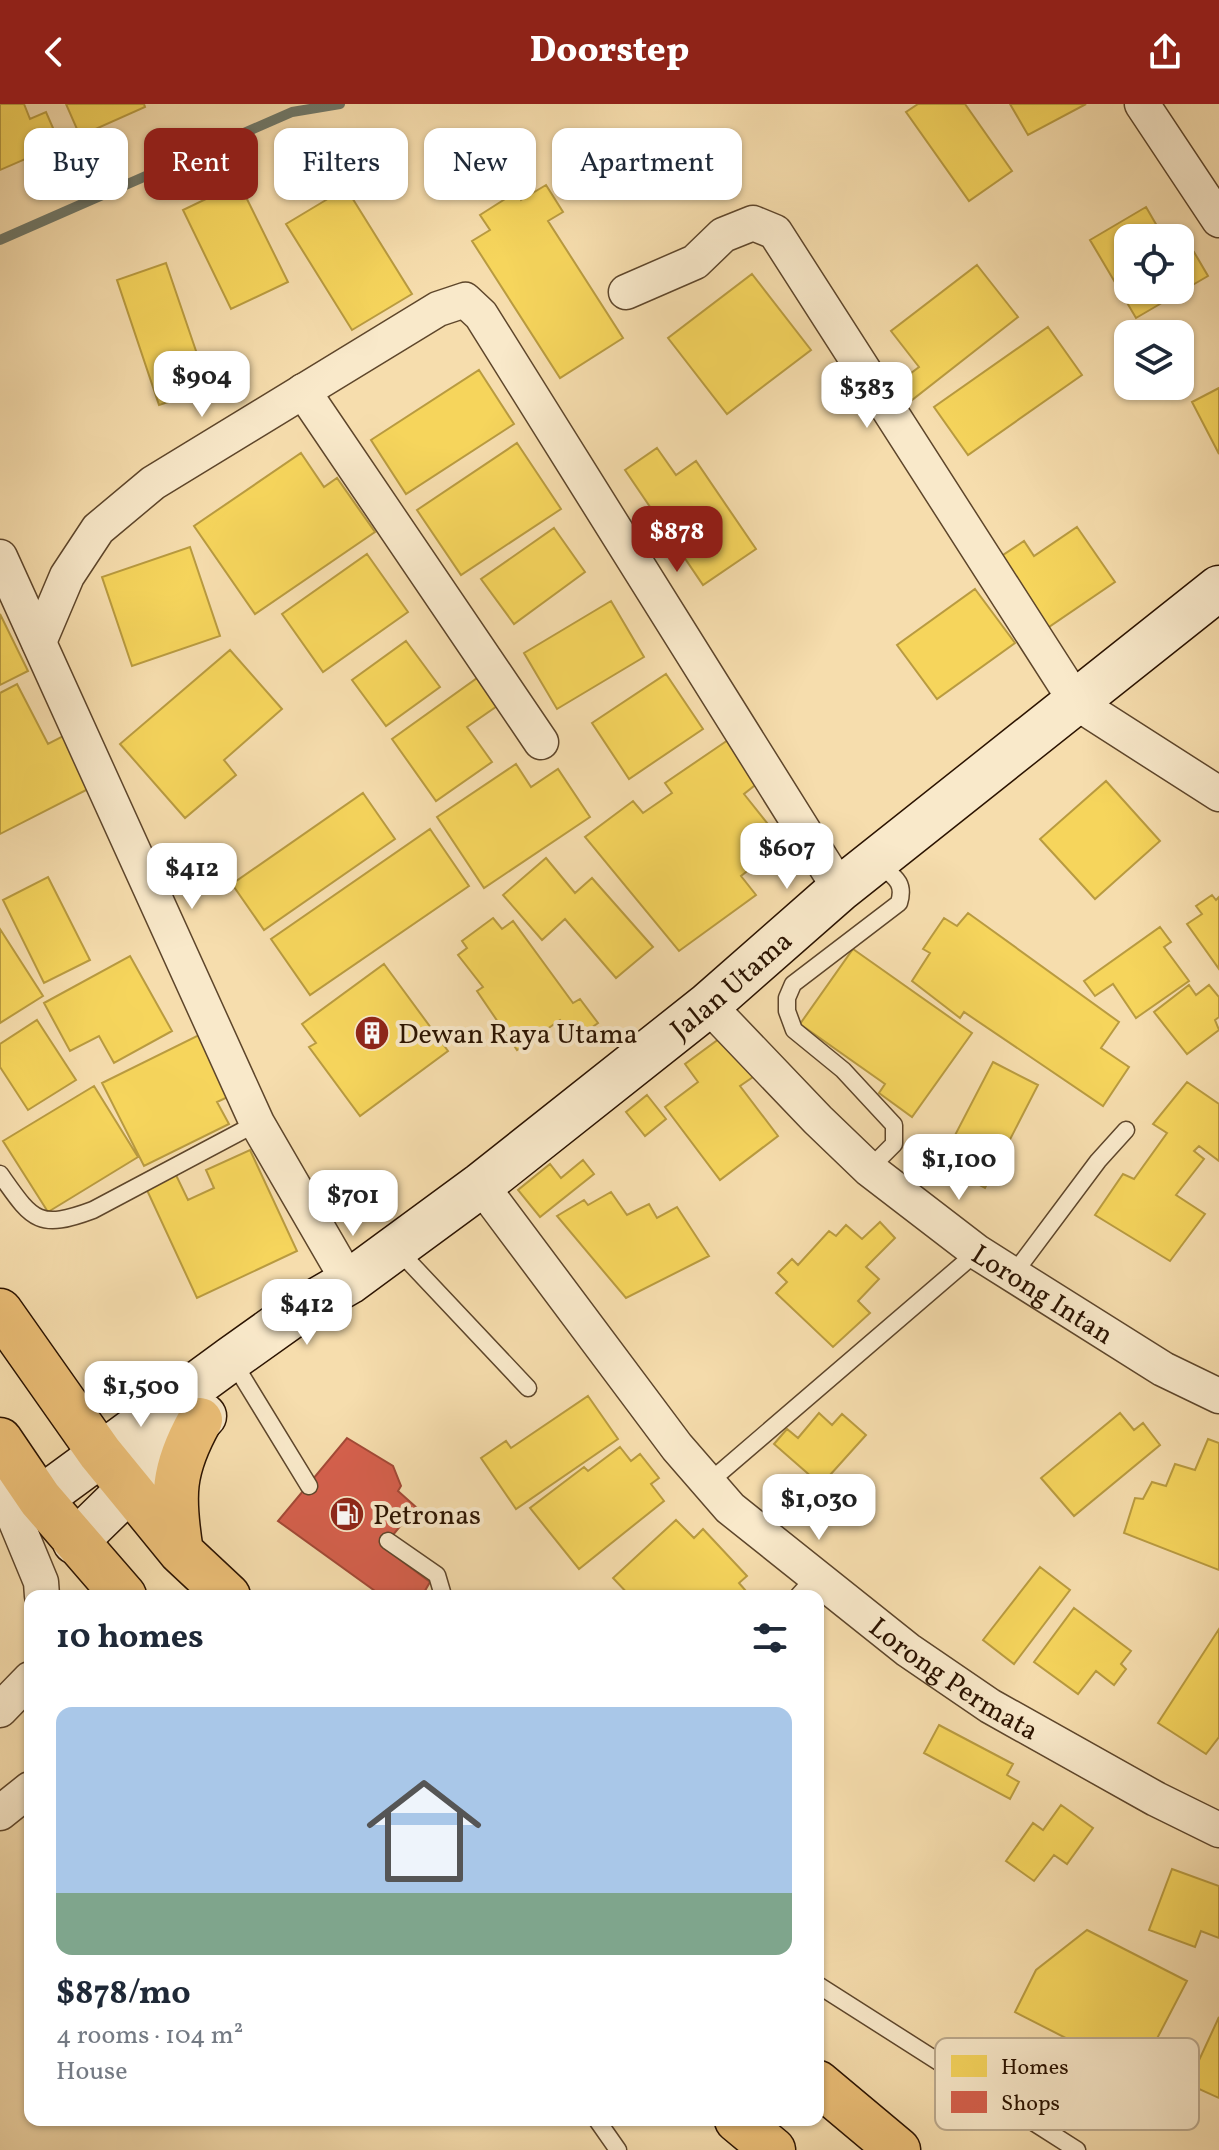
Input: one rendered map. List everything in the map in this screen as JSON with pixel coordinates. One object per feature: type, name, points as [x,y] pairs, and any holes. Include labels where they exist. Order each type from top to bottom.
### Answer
[{"type":"highway","points":[[0,1311],[100,1453],[181,1552],[222,1590]]},
{"type":"highway","points":[[181,1552],[174,1513],[175,1482],[183,1450],[200,1420]]},
{"type":"highway","points":[[0,1440],[20,1491],[75,1542],[119,1590]]},
{"type":"highway","points":[[824,2088],[898,2150]]},
{"type":"highway","points":[[744,2126],[773,2150]]},
{"type":"street","points":[[1142,104],[1219,220]]},
{"type":"street","points":[[626,292],[695,262],[723,235],[753,223],[775,232],[1077,703],[1219,794]]},
{"type":"street","points":[[39,642],[67,576],[98,529],[153,483],[438,309],[465,300],[481,315],[840,889]]},
{"type":"street","points":[[303,391],[541,742]]},
{"type":"street","points":[[0,557],[257,1123],[349,1282]]},
{"type":"street","name":"Jalan Utama","points":[[20,1491],[100,1453],[308,1331],[349,1282],[481,1185],[708,1005],[840,889],[1219,588]]},
{"type":"street","name":"Lorong Intan","points":[[708,1005],[869,1169],[977,1252],[1163,1369],[1219,1396]]},
{"type":"street","name":"Lorong Permata","points":[[481,1185],[677,1447],[730,1508],[807,1586]]},
{"type":"street","name":"Jalan Utama","points":[[75,1542],[200,1420],[239,1370]]},
{"type":"street","points":[[20,1491],[42,1590]]},
{"type":"street","name":"Lorong Permata","points":[[824,1597],[990,1706],[1156,1799],[1219,1830]]},
{"type":"street","points":[[0,1710],[24,1685]]},
{"type":"street","points":[[0,1813],[24,1794]]},
{"type":"lane","points":[[869,1169],[894,1144],[894,1125],[843,1070],[794,1030],[787,1011],[787,998],[793,984],[899,903],[900,883],[875,861]]},
{"type":"lane","points":[[0,1174],[33,1215],[50,1222],[71,1218],[93,1210],[257,1123]]},
{"type":"lane","points":[[1012,1276],[1098,1161],[1126,1130]]},
{"type":"lane","points":[[396,1248],[528,1388]]},
{"type":"lane","points":[[708,1483],[977,1252]]},
{"type":"lane","points":[[239,1370],[309,1486]]},
{"type":"lane","points":[[388,1541],[437,1575],[441,1590]]},
{"type":"lane","points":[[824,1989],[935,2060]]},
{"type":"lane","points":[[601,2126],[618,2150]]},
{"type":"lane","points":[[1043,2130],[1073,2149]]},
{"type":"building: Homes","points":[[0,104],[24,104],[30,119],[46,112],[53,128],[24,128],[24,160],[0,170]]},
{"type":"building: Homes","points":[[66,104],[144,104],[145,107],[98,128],[76,128]]},
{"type":"building: Homes","points":[[918,104],[965,104],[1012,171],[969,201],[906,112]]},
{"type":"building: Homes","points":[[1010,104],[1086,104],[1028,135]]},
{"type":"building: Homes","points":[[546,185],[552,200],[555,200],[563,212],[548,221],[623,338],[560,378],[472,241],[490,230],[480,215],[503,200],[536,200],[536,191]]},
{"type":"building: Homes","points":[[204,200],[247,200],[288,282],[231,309],[183,210]]},
{"type":"building: Homes","points":[[326,200],[353,200],[412,294],[352,330],[286,224]]},
{"type":"building: Homes","points":[[1146,207],[1156,224],[1117,224]]},
{"type":"building: Homes","points":[[1114,226],[1114,281],[1090,240]]},
{"type":"building: Homes","points":[[1194,252],[1208,276],[1194,284]]},
{"type":"building: Homes","points":[[166,263],[209,389],[159,405],[117,280]]},
{"type":"building: Homes","points":[[977,265],[1018,317],[912,400],[898,383],[919,367],[891,331]]},
{"type":"building: Homes","points":[[752,274],[811,350],[727,414],[668,338]]},
{"type":"building: Homes","points":[[1128,304],[1160,304],[1136,318]]},
{"type":"building: Homes","points":[[1048,327],[1082,375],[968,455],[934,407]]},
{"type":"building: Homes","points":[[479,370],[514,424],[406,494],[371,440]]},
{"type":"building: Homes","points":[[1219,388],[1219,454],[1192,402]]},
{"type":"building: Homes","points":[[517,443],[561,509],[461,575],[417,510]]},
{"type":"building: Homes","points":[[657,448],[676,475],[696,461],[756,549],[703,585],[625,470]]},
{"type":"building: Homes","points":[[301,453],[324,487],[337,478],[375,532],[255,614],[194,526]]},
{"type":"building: Homes","points":[[1077,527],[1115,582],[1043,631],[994,561],[1024,541],[1034,556]]},
{"type":"building: Homes","points":[[554,528],[585,572],[514,624],[481,579]]},
{"type":"building: Homes","points":[[190,547],[220,636],[132,666],[102,577]]},
{"type":"building: Homes","points":[[367,554],[408,612],[323,672],[282,614]]},
{"type":"building: Homes","points":[[975,589],[1015,643],[937,699],[897,645]]},
{"type":"building: Homes","points":[[611,601],[644,657],[557,709],[524,653]]},
{"type":"building: Homes","points":[[0,614],[28,671],[0,685]]},
{"type":"building: Homes","points":[[406,641],[440,687],[386,726],[352,680]]},
{"type":"building: Homes","points":[[230,650],[282,709],[224,760],[236,775],[185,818],[120,744]]},
{"type":"building: Homes","points":[[666,674],[703,729],[629,779],[592,723]]},
{"type":"building: Homes","points":[[480,676],[500,704],[467,727],[492,762],[436,801],[392,739]]},
{"type":"building: Homes","points":[[17,684],[48,744],[69,733],[96,785],[0,834],[0,693]]},
{"type":"building: Homes","points":[[728,740],[759,782],[744,794],[783,843],[741,876],[756,895],[679,951],[585,837],[633,801],[643,813],[672,793],[665,783]]},
{"type":"building: Homes","points":[[516,764],[531,787],[558,769],[590,817],[484,888],[437,817]]},
{"type":"building: Homes","points":[[1106,781],[1160,841],[1095,899],[1040,839]]},
{"type":"building: Homes","points":[[363,793],[395,839],[264,930],[232,884]]},
{"type":"building: Homes","points":[[430,829],[469,886],[310,995],[271,939]]},
{"type":"building: Homes","points":[[546,858],[575,893],[592,878],[653,947],[616,978],[565,919],[542,940],[503,895]]},
{"type":"building: Homes","points":[[48,877],[90,960],[44,983],[3,900]]},
{"type":"building: Homes","points":[[1212,895],[1216,900],[1219,897],[1219,969],[1187,924],[1202,914],[1196,906]]},
{"type":"building: Homes","points":[[968,913],[1119,1022],[1101,1048],[1129,1067],[1103,1106],[964,1012],[960,1018],[912,981],[930,953],[923,949],[944,918],[957,926]]},
{"type":"building: Homes","points":[[493,918],[502,929],[513,921],[573,1003],[580,999],[598,1023],[576,1039],[560,1020],[517,1050],[477,991],[483,987],[458,955],[467,948],[462,941]]},
{"type":"building: Homes","points":[[1160,927],[1171,942],[1164,947],[1189,981],[1136,1018],[1113,984],[1095,996],[1084,981]]},
{"type":"building: Homes","points":[[0,929],[43,996],[0,1023]]},
{"type":"building: Homes","points":[[853,949],[972,1033],[912,1117],[879,1093],[885,1084],[800,1024]]},
{"type":"building: Homes","points":[[130,956],[172,1031],[114,1063],[99,1036],[70,1051],[44,1003]]},
{"type":"building: Homes","name":"Dewan Raya Utama","points":[[384,964],[448,1051],[360,1116],[309,1047],[316,1043],[302,1024]]},
{"type":"building: Homes","points":[[1189,985],[1196,995],[1209,985],[1219,997],[1219,1017],[1215,1020],[1219,1030],[1187,1054],[1154,1012]]},
{"type":"building: Homes","points":[[37,1020],[76,1080],[28,1110],[0,1067],[0,1044]]},
{"type":"building: Homes","points":[[201,1034],[232,1095],[217,1102],[229,1124],[144,1166],[102,1083]]},
{"type":"building: Homes","points":[[723,1036],[753,1077],[740,1086],[778,1136],[720,1180],[665,1107],[698,1082],[685,1064]]},
{"type":"building: Homes","points":[[993,1062],[1038,1085],[985,1188],[940,1164]]},
{"type":"building: Homes","points":[[1187,1082],[1219,1104],[1219,1161],[1199,1146],[1194,1151],[1204,1159],[1176,1195],[1205,1214],[1170,1261],[1095,1215],[1123,1174],[1134,1179],[1167,1133],[1153,1124]]},
{"type":"building: Homes","points":[[94,1086],[138,1157],[48,1212],[3,1141]]},
{"type":"building: Homes","points":[[647,1095],[666,1119],[645,1136],[626,1112]]},
{"type":"building: Homes","points":[[250,1150],[297,1251],[197,1298],[146,1188],[176,1175],[188,1200],[214,1188],[206,1170]]},
{"type":"building: Homes","points":[[583,1160],[594,1174],[540,1217],[518,1190],[550,1164],[561,1178]]},
{"type":"building: Homes","points":[[611,1192],[627,1215],[649,1204],[657,1218],[677,1207],[709,1256],[626,1298],[557,1216],[584,1200],[588,1205]]},
{"type":"building: Homes","points":[[880,1222],[895,1238],[866,1267],[879,1279],[858,1301],[870,1313],[833,1347],[776,1293],[787,1282],[778,1273],[792,1259],[798,1265],[829,1231],[836,1236],[846,1225],[862,1239]]},
{"type":"building: Homes","points":[[588,1396],[618,1439],[516,1509],[481,1458],[506,1441],[511,1448]]},
{"type":"building: Homes","points":[[819,1413],[832,1425],[842,1414],[866,1435],[821,1485],[774,1444],[787,1429],[798,1438]]},
{"type":"building: Homes","points":[[1120,1413],[1134,1430],[1143,1423],[1160,1445],[1074,1516],[1041,1478]]},
{"type":"building: Homes","points":[[1208,1439],[1219,1443],[1219,1570],[1124,1533],[1135,1498],[1143,1499],[1152,1482],[1166,1486],[1175,1464],[1195,1470]]},
{"type":"building: Homes","points":[[620,1447],[631,1461],[640,1454],[659,1478],[651,1484],[664,1501],[579,1569],[530,1508],[584,1467],[588,1471]]},
{"type":"building: Homes","points":[[676,1520],[694,1538],[703,1529],[747,1576],[739,1583],[745,1590],[624,1590],[613,1578]]},
{"type":"building: Homes","points":[[1040,1567],[1070,1590],[1014,1664],[983,1640]]},
{"type":"building: Homes","points":[[1074,1608],[1131,1651],[1121,1664],[1126,1669],[1114,1685],[1096,1671],[1078,1694],[1034,1662]]},
{"type":"building: Homes","points":[[1219,1629],[1219,1737],[1206,1754],[1158,1723]]},
{"type":"building: Homes","points":[[939,1725],[1013,1764],[1007,1775],[1019,1782],[1010,1799],[924,1753]]},
{"type":"building: Homes","points":[[1061,1805],[1093,1828],[1067,1864],[1054,1855],[1034,1881],[1006,1861],[1033,1823],[1043,1830]]},
{"type":"building: Homes","points":[[1172,1869],[1219,1886],[1219,1938],[1201,1931],[1195,1947],[1149,1930]]},
{"type":"building: Homes","points":[[1087,1930],[1187,1981],[1157,2038],[1066,2038],[1015,2012],[1036,1970]]},
{"type":"building: Homes","points":[[1219,2017],[1219,2098],[1199,2089],[1199,2060]]},
{"type":"building: Shops","name":"Petronas","points":[[347,1438],[393,1466],[401,1486],[398,1491],[416,1507],[383,1547],[430,1582],[425,1590],[374,1590],[278,1521]]},
{"type":"waterway","points":[[0,240],[292,112],[340,104]]},
{"type":"place","name":"Dewan Raya Utama","points":[[372,1033]]},
{"type":"place","name":"Petronas","points":[[347,1514]]}]
